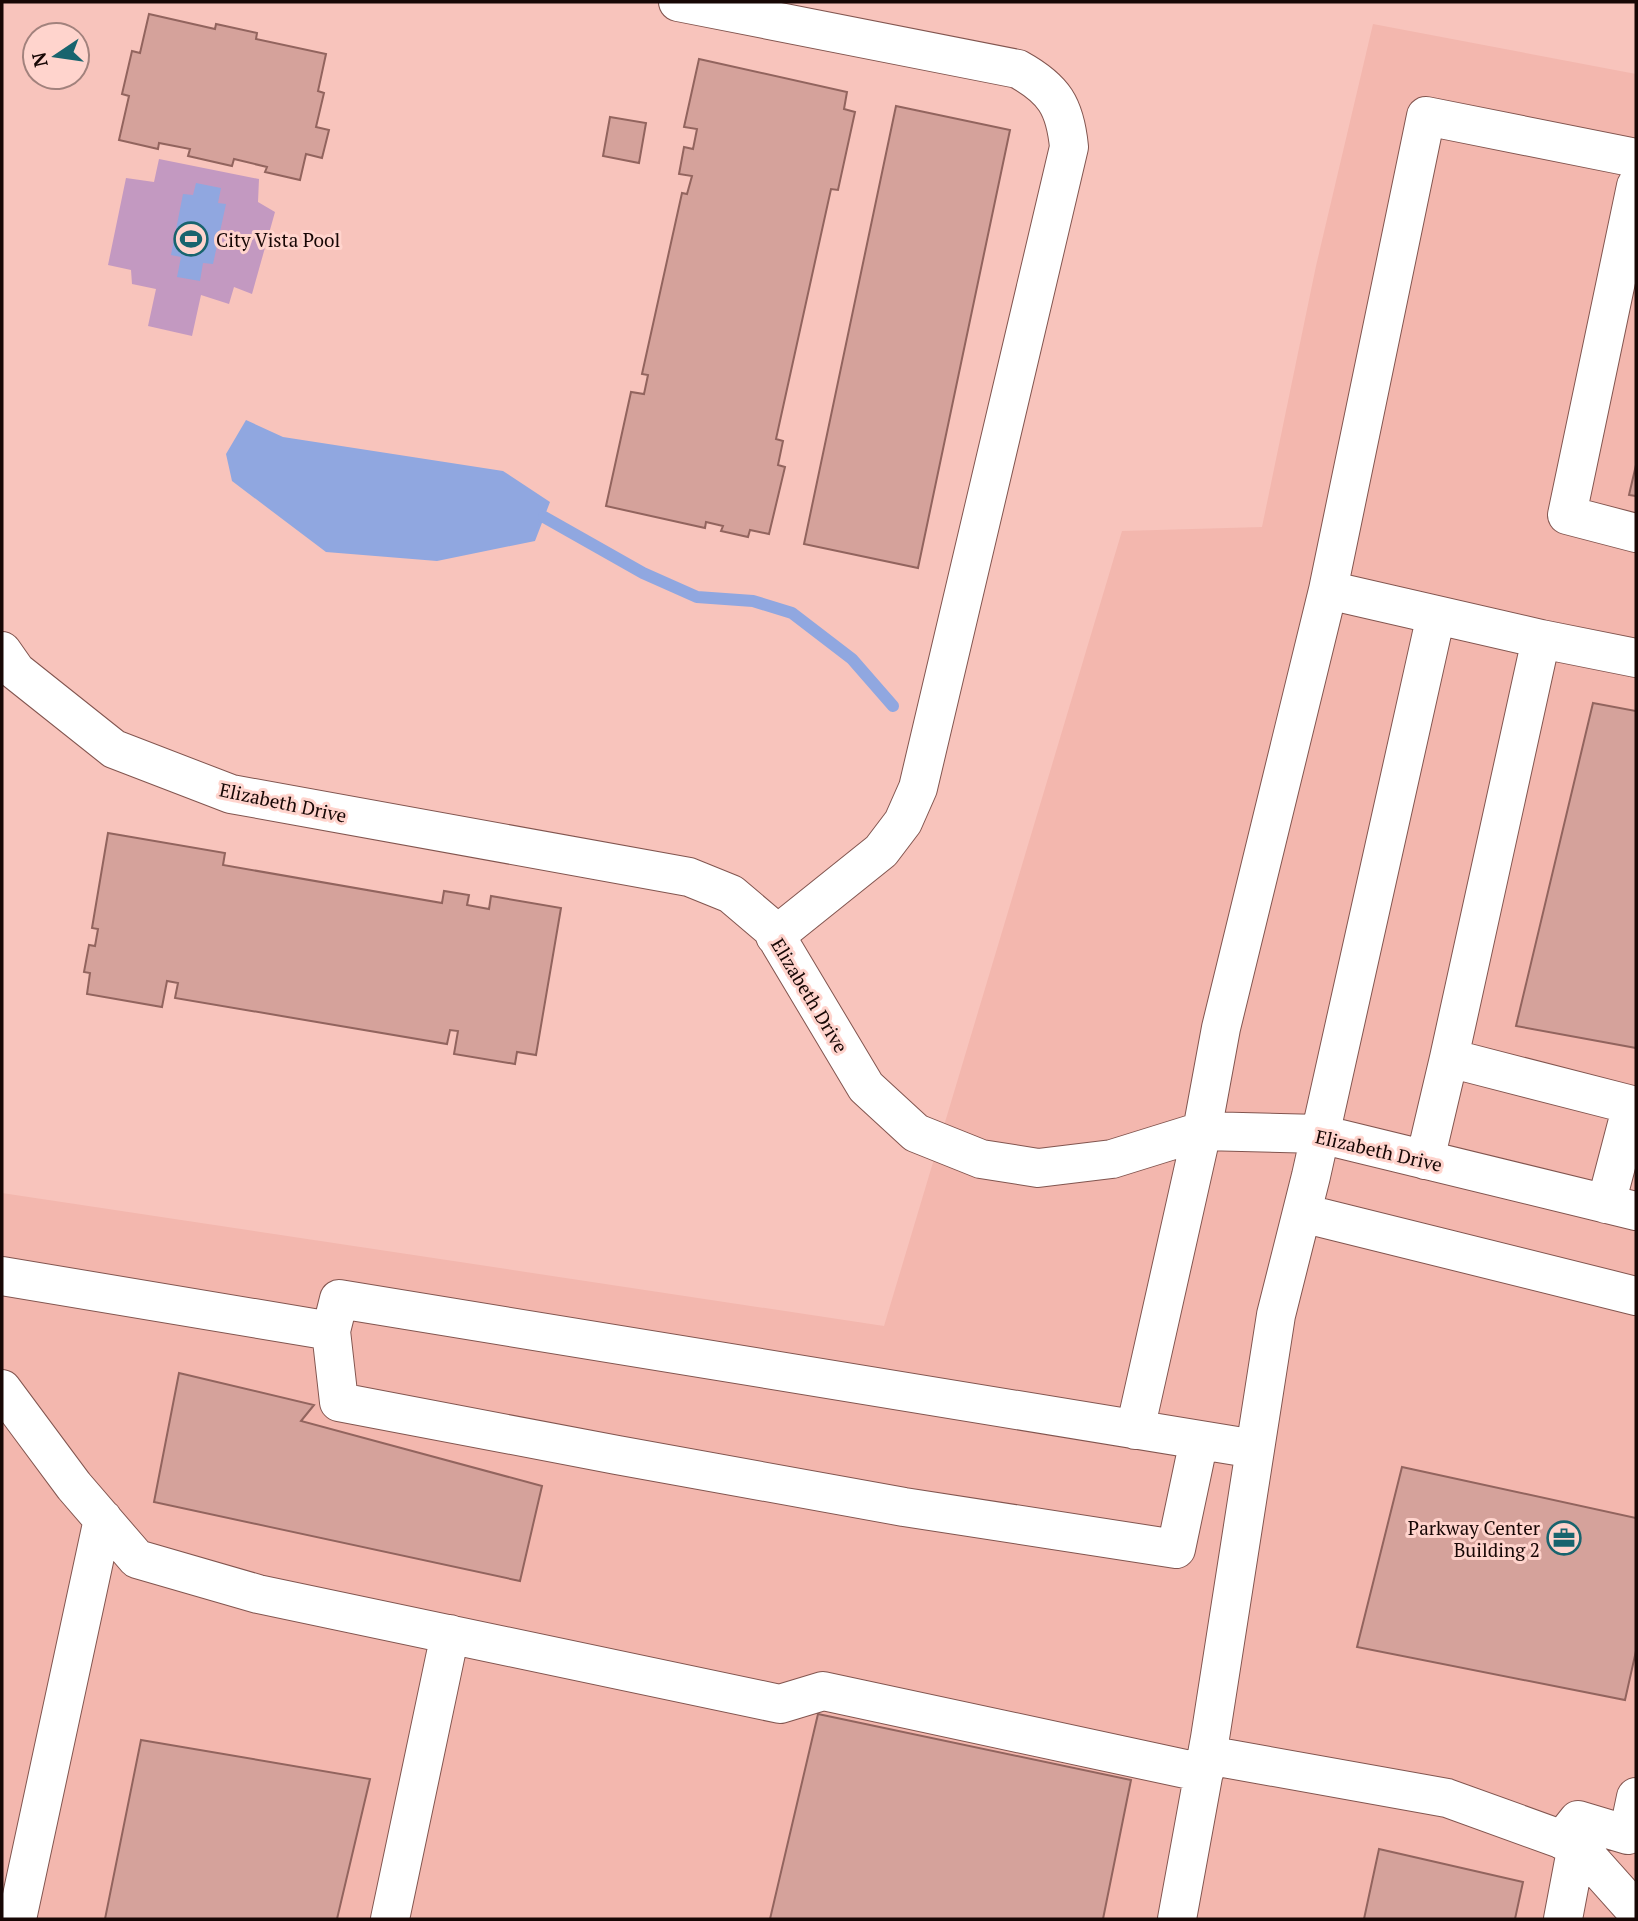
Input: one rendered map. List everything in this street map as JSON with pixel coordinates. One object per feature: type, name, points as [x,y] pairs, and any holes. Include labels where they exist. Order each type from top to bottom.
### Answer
[{"type":"lane","points":[[678,2],[1018,69],[1040,81],[1056,99],[1066,122],[1069,147],[918,788],[904,822],[881,851],[775,936]]},
{"type":"lane","points":[[1135,1430],[1202,1131],[1222,1028],[1328,590],[1426,116],[1636,158]]},
{"type":"lane","points":[[1636,187],[1567,515],[1636,533]]},
{"type":"lane","points":[[1328,590],[1636,658]]},
{"type":"lane","points":[[1177,1919],[1206,1764],[1276,1315],[1302,1213],[1436,615]]},
{"type":"lane","points":[[1425,1160],[1541,639]]},
{"type":"lane","name":"Elizabeth Drive","points":[[2,651],[16,671],[114,748],[231,794],[689,877],[731,894],[771,928],[866,1087],[916,1133],[981,1159],[1038,1168],[1112,1159],[1202,1131],[1320,1134],[1621,1207]]},
{"type":"lane","points":[[1449,1058],[1632,1105],[1621,1207]]},
{"type":"lane","points":[[1302,1213],[1636,1296]]},
{"type":"lane","points":[[2,1276],[331,1331]]},
{"type":"lane","points":[[1199,1440],[1176,1549],[904,1507],[339,1402],[331,1331],[339,1299],[1255,1449]]},
{"type":"lane","points":[[2,1388],[74,1486],[137,1559],[258,1594],[780,1704],[823,1691],[1206,1764],[1447,1798],[1569,1842],[1636,1912]]},
{"type":"lane","points":[[17,1919],[103,1519]]},
{"type":"lane","points":[[390,1919],[450,1634]]},
{"type":"lane","points":[[1563,1919],[1569,1842],[1578,1820],[1628,1835],[1636,1797]]},
{"type":"shaded area","points":[[1373,24],[1636,74],[1636,1919],[2,1919],[2,1193],[884,1326],[1122,531],[1262,527],[1316,266]]},
{"type":"shaded area","name":"City Vista Pool","points":[[159,159],[259,179],[258,202],[275,212],[252,294],[234,287],[229,304],[201,295],[192,336],[148,326],[156,289],[132,284],[131,270],[108,265],[126,178],[154,182]]},
{"type":"water","points":[[196,183],[221,188],[218,203],[226,204],[213,264],[203,263],[200,281],[177,277],[181,257],[171,255],[183,194],[193,195]]},
{"type":"water","points":[[246,420],[283,437],[503,471],[550,502],[535,541],[437,561],[326,552],[232,481],[226,454]]},
{"type":"building","points":[[149,14],[215,29],[216,24],[257,33],[256,39],[326,54],[318,91],[324,93],[316,127],[329,130],[322,158],[306,154],[300,180],[265,172],[267,167],[234,159],[232,166],[188,156],[190,149],[159,143],[158,149],[119,140],[129,96],[122,94],[132,51],[140,53]]},
{"type":"building","points":[[699,59],[847,92],[844,109],[855,112],[838,190],[831,189],[776,439],[783,441],[778,465],[785,467],[769,534],[750,530],[748,537],[721,531],[723,526],[706,522],[705,528],[606,506],[631,392],[644,394],[648,375],[642,374],[682,193],[687,194],[692,176],[679,174],[684,147],[693,149],[697,129],[684,127]]},
{"type":"building","points":[[896,106],[1010,130],[918,568],[804,544]]},
{"type":"building","points":[[610,117],[646,123],[639,163],[603,156]]},
{"type":"building","points":[[1636,465],[1636,496],[1629,495]]},
{"type":"building","points":[[1593,703],[1636,711],[1636,1048],[1516,1026]]},
{"type":"building","points":[[108,833],[225,853],[223,865],[442,903],[444,891],[469,895],[467,905],[489,909],[491,896],[561,908],[536,1055],[517,1052],[515,1064],[454,1054],[458,1031],[450,1030],[447,1044],[175,998],[178,983],[167,981],[162,1007],[87,994],[90,973],[84,972],[89,945],[95,946],[98,929],[92,928]]},
{"type":"building","points":[[179,1373],[314,1405],[301,1421],[542,1486],[520,1581],[154,1502]]},
{"type":"building","points":[[1402,1467],[1636,1518],[1636,1651],[1625,1700],[1357,1647]]},
{"type":"building","points":[[818,1714],[1131,1780],[1103,1919],[770,1919]]},
{"type":"building","points":[[141,1740],[370,1779],[337,1919],[105,1919]]},
{"type":"building","points":[[1379,1849],[1523,1882],[1515,1919],[1364,1919]]},
{"type":"waterway","points":[[544,517],[643,573],[697,597],[753,601],[792,613],[852,659],[893,706]]},
{"type":"place","name":"City Vista Pool","points":[[191,239]]},
{"type":"place","name":"Parkway Center Building 2","points":[[1564,1538]]}]
